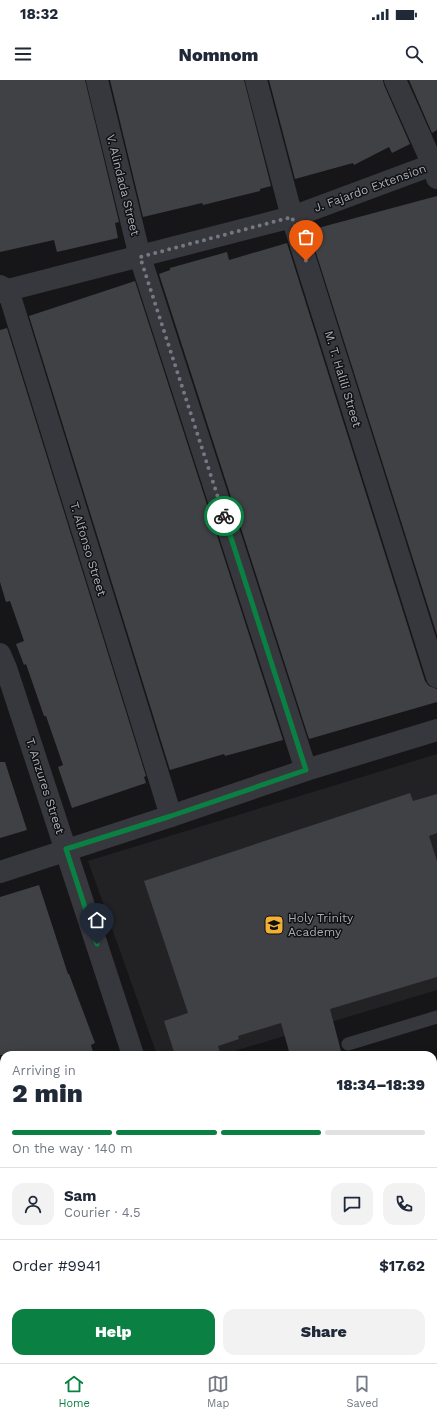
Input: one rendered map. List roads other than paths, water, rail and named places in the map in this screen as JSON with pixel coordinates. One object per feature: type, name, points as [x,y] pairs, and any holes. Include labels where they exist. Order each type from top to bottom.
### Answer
[{"type":"street","name":"V. Alindada Street","points":[[97,80],[140,257],[306,770]]},
{"type":"street","name":"M. T. Halili Street","points":[[256,80],[292,217],[437,677]]},
{"type":"street","points":[[395,80],[436,169]]},
{"type":"street","name":"J. Fajardo Extension","points":[[3,289],[140,257],[292,217],[436,169]]},
{"type":"street","name":"T. Alfonso Street","points":[[3,289],[171,816]]},
{"type":"street","name":"T. Anzures Street","points":[[0,654],[6,668],[132,1051]]},
{"type":"street","points":[[0,872],[306,770],[437,730]]},
{"type":"lane","points":[[348,1044],[437,1017]]},
{"type":"place","name":"Holy Trinity Academy","points":[[274,925]]}]
